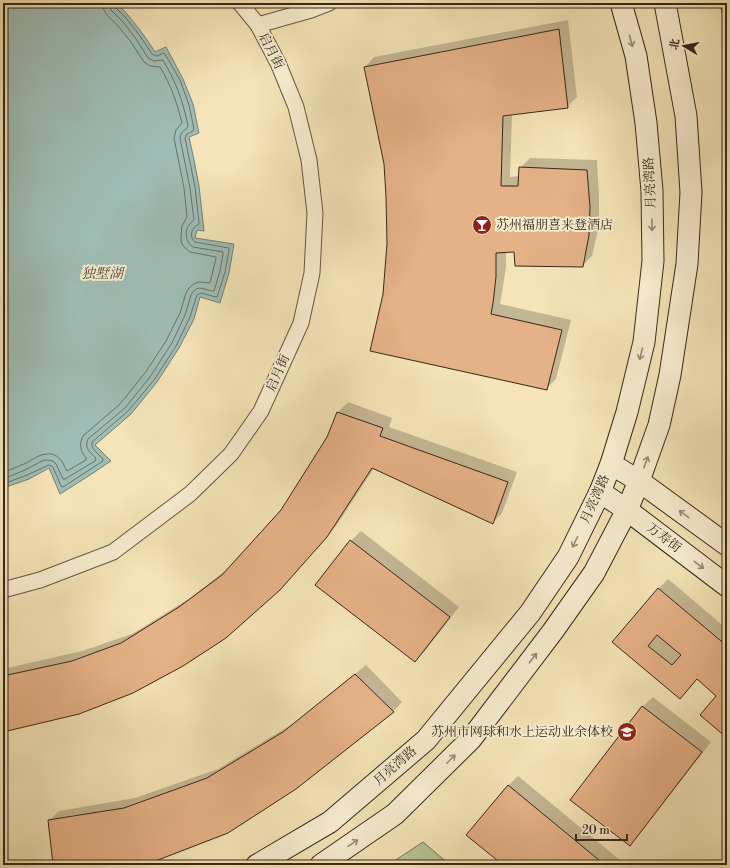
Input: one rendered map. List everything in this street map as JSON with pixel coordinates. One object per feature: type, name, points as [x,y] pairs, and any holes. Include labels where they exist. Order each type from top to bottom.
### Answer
[{"type":"street","name":"启月街","points":[[3,590],[40,580],[113,552],[190,494],[231,454],[261,411],[300,323],[312,273],[315,213],[309,160],[296,107],[278,63],[258,25],[240,3]]},
{"type":"street","name":"启月街","points":[[258,25],[311,10],[329,3]]},
{"type":"street","name":"月亮湾路","points":[[257,865],[330,822],[426,740],[530,613],[568,557],[600,492],[611,464],[627,412],[644,342],[653,261],[652,191],[646,123],[636,56],[622,3]]},
{"type":"street","points":[[320,865],[395,814],[471,739],[553,631],[594,573],[627,510],[640,481],[659,425],[670,375],[687,264],[691,192],[686,116],[666,3]]},
{"type":"street","points":[[611,464],[640,481],[727,545]]},
{"type":"street","name":"万寿街","points":[[600,492],[627,510],[727,586]]},
{"type":"green space","points":[[423,842],[450,865],[388,865]]},
{"type":"water","name":"独墅湖","points":[[3,3],[117,3],[137,26],[155,52],[166,47],[183,79],[193,104],[199,133],[189,137],[199,186],[204,231],[197,230],[195,238],[234,244],[229,273],[220,303],[200,297],[194,319],[179,348],[157,382],[131,414],[95,445],[111,461],[60,494],[49,468],[29,479],[3,488]]},
{"type":"building","points":[[727,3],[727,30],[721,8]]},
{"type":"building","points":[[559,29],[568,108],[503,116],[501,186],[518,186],[519,167],[587,170],[590,207],[589,235],[583,267],[515,266],[514,252],[496,253],[496,277],[491,314],[562,330],[547,390],[370,351],[383,294],[387,244],[384,164],[364,67]]},
{"type":"building","points":[[727,386],[727,405],[723,399]]},
{"type":"building","points":[[337,412],[383,428],[380,436],[508,482],[493,524],[372,468],[327,537],[280,590],[226,638],[183,666],[133,693],[79,714],[3,732],[3,676],[72,661],[121,643],[179,607],[222,575],[281,510],[327,437]]},
{"type":"building","points":[[350,540],[450,617],[415,662],[315,585]]},
{"type":"building","points":[[658,588],[727,646],[727,738],[700,715],[716,696],[697,679],[680,699],[612,642]],"holes":[[[657,635],[681,655],[672,665],[648,646]]]},
{"type":"building","points":[[355,674],[394,712],[296,789],[228,833],[145,865],[53,865],[48,820],[124,808],[207,778],[283,732]]},
{"type":"building","points":[[642,706],[702,752],[630,846],[570,800]]},
{"type":"building","points":[[508,785],[605,865],[503,865],[466,835]]},
{"type":"place","name":"苏州福朋喜来登酒店","points":[[482,225]]},
{"type":"place","name":"苏州市网球和水上运动业余体校","points":[[627,732]]}]
